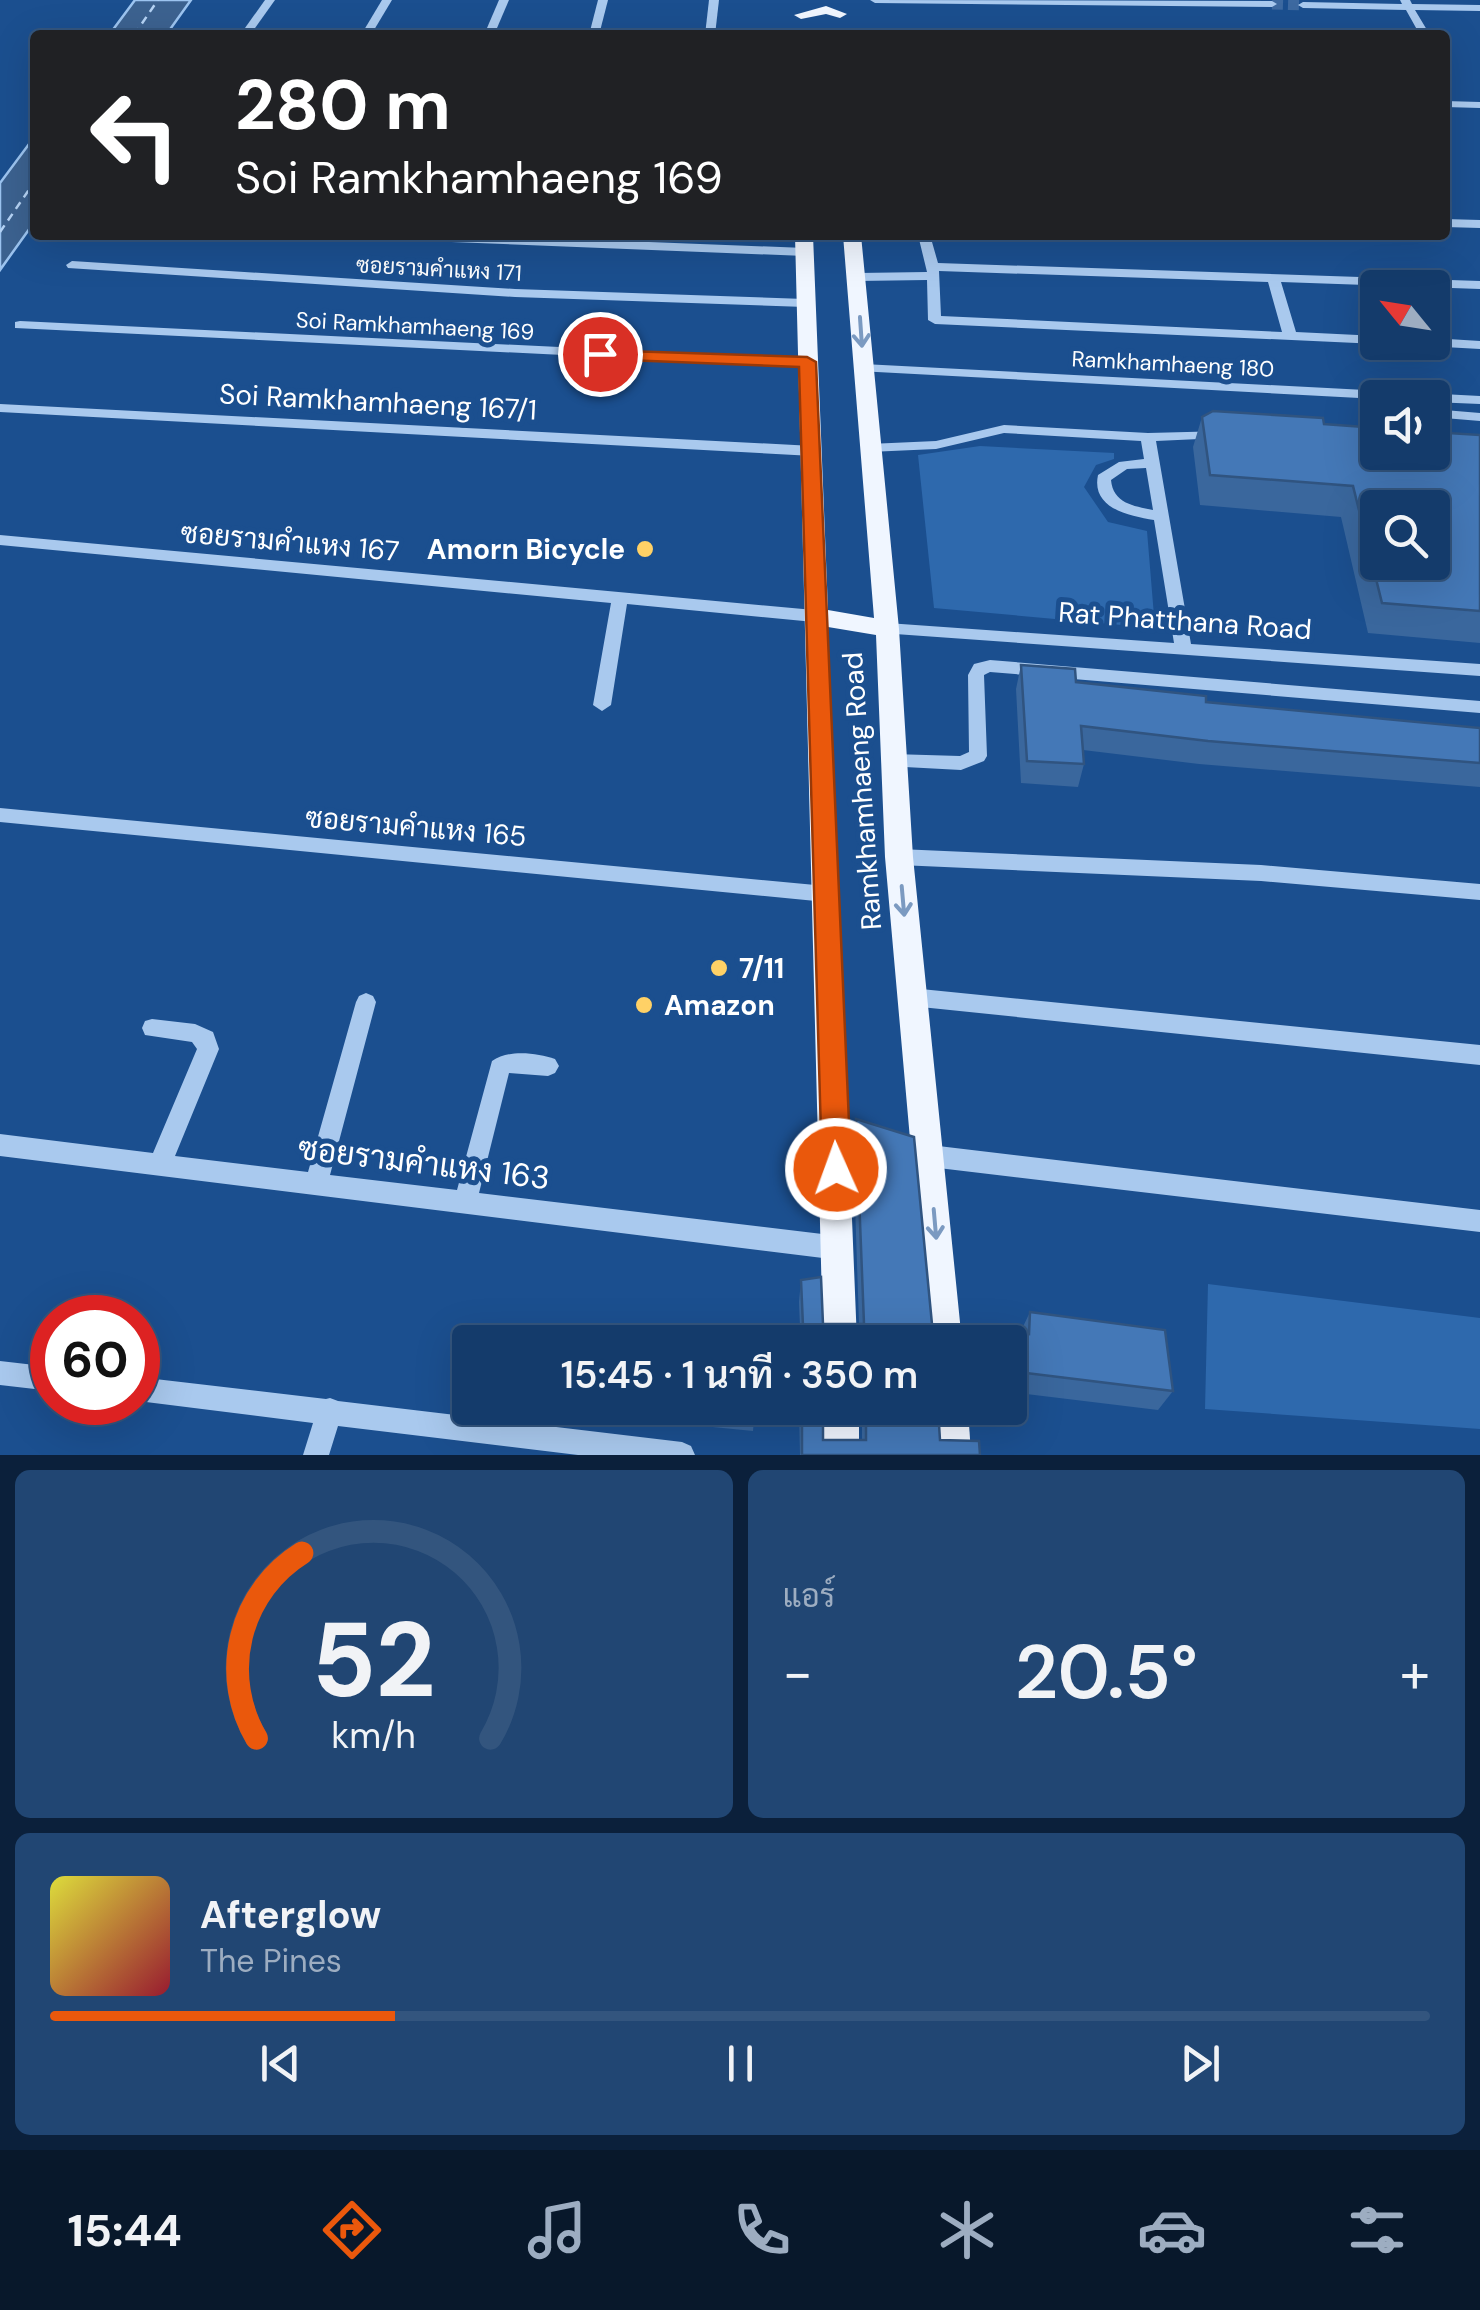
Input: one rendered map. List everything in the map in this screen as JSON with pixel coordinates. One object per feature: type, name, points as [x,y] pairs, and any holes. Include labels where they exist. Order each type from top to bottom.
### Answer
[{"type":"main road","points":[[801,7],[839,7]]},
{"type":"main road","name":"Ramkhamhaeng Road","points":[[853,240],[886,629],[899,857],[944,1325]]},
{"type":"main road","name":"Ramkhamhaeng Road","points":[[804,244],[840,1325]]},
{"type":"main road","points":[[814,616],[886,629]]},
{"type":"main road","points":[[841,1425],[841,1455]]},
{"type":"main road","points":[[951,1425],[954,1455]]},
{"type":"street","points":[[249,30],[270,0]]},
{"type":"street","points":[[369,30],[387,0]]},
{"type":"street","points":[[490,30],[504,0]]},
{"type":"street","points":[[595,30],[603,0]]},
{"type":"street","points":[[711,30],[714,0]]},
{"type":"street","points":[[875,0],[1272,4]]},
{"type":"street","points":[[1407,3],[1422,30]]},
{"type":"street","points":[[1303,5],[1407,3],[1480,8]]},
{"type":"street","points":[[1450,104],[1480,104]]},
{"type":"street","points":[[1450,224],[1480,224]]},
{"type":"street","points":[[613,240],[804,244]]},
{"type":"street","points":[[925,240],[935,320],[1360,339]]},
{"type":"street","name":"ซอยรามคำแหง 171","points":[[72,266],[515,293],[805,303]]},
{"type":"street","points":[[858,277],[932,272],[1480,286]]},
{"type":"street","points":[[1273,278],[1290,336]]},
{"type":"street","name":"Soi Ramkhamhaeng 169","points":[[20,325],[807,362]]},
{"type":"street","points":[[1450,343],[1480,345]]},
{"type":"street","name":"Ramkhamhaeng 180","points":[[864,368],[1480,400]]},
{"type":"street","name":"Soi Ramkhamhaeng 167/1","points":[[0,408],[813,451]]},
{"type":"street","points":[[1450,415],[1480,416]]},
{"type":"street","points":[[868,448],[936,445],[1004,429],[1148,437],[1234,435]]},
{"type":"street","points":[[1148,437],[1183,647]]},
{"type":"street","points":[[1152,463],[1115,468],[1103,478],[1102,486],[1105,494],[1122,508],[1161,516]]},
{"type":"street","name":"ซอยรามคำแหง 167","points":[[0,540],[814,616]]},
{"type":"street","points":[[602,705],[620,598]]},
{"type":"street","name":"Rat Phatthana Road","points":[[886,629],[1480,670]]},
{"type":"street","points":[[1228,650],[1234,684]]},
{"type":"street","points":[[892,761],[961,762],[978,756],[976,675],[990,666],[1480,707]]},
{"type":"street","name":"ซอยรามคำแหง 165","points":[[0,815],[826,894]]},
{"type":"street","points":[[899,857],[1261,873],[1480,892]]},
{"type":"street","points":[[911,996],[1480,1054]]},
{"type":"street","points":[[316,1182],[366,1002]]},
{"type":"street","points":[[152,1028],[195,1033],[206,1040],[208,1049],[160,1164]]},
{"type":"street","points":[[466,1200],[500,1068],[506,1064],[548,1066]]},
{"type":"street","name":"ซอยรามคำแหง 163","points":[[0,1145],[840,1248]]},
{"type":"street","points":[[930,1156],[1480,1221]]},
{"type":"street","points":[[0,1373],[30,1376]]},
{"type":"street","points":[[160,1391],[682,1455]]},
{"type":"street","points":[[316,1455],[330,1410]]},
{"type":"shaded area","points":[[135,0],[191,0],[170,30],[113,30]]},
{"type":"shaded area","points":[[30,143],[30,228],[0,270],[0,183]]},
{"type":"shaded area","points":[[980,446],[1114,453],[1114,459],[1096,465],[1084,487],[1108,522],[1147,531],[1155,628],[934,608],[918,455]]},
{"type":"shaded area","points":[[1208,1284],[1480,1318],[1480,1429],[1205,1409]]},
{"type":"building","points":[[1213,411],[1323,418],[1324,424],[1360,427],[1360,470],[1450,470],[1450,433],[1480,435],[1480,611],[1382,603],[1376,580],[1450,580],[1450,490],[1360,490],[1360,514],[1353,486],[1210,475],[1202,417]]},
{"type":"building","points":[[1021,665],[1075,669],[1076,682],[1206,696],[1206,702],[1480,728],[1480,763],[1208,741],[1081,726],[1084,764],[1027,761]]},
{"type":"building","points":[[856,1119],[914,1137],[932,1324],[942,1325],[803,1325],[801,1280],[821,1277],[823,1324],[864,1324]]},
{"type":"building","points":[[1030,1312],[1165,1330],[1173,1391],[1027,1373]]},
{"type":"building","points":[[802,1425],[823,1425],[823,1440],[866,1440],[866,1425],[939,1425],[940,1440],[979,1441],[980,1455],[802,1455]]},
{"type":"ferry route","points":[[137,30],[158,0]]},
{"type":"ferry route","points":[[0,232],[30,188]]},
{"type":"tunnel","points":[[1272,4],[1303,5]]},
{"type":"place","name":"Amorn Bicycle","points":[[645,549]]},
{"type":"place","name":"7/11","points":[[719,968]]},
{"type":"place","name":"Amazon","points":[[644,1005]]},
{"type":"route","points":[[600,354],[807,362],[836,1169]]}]
